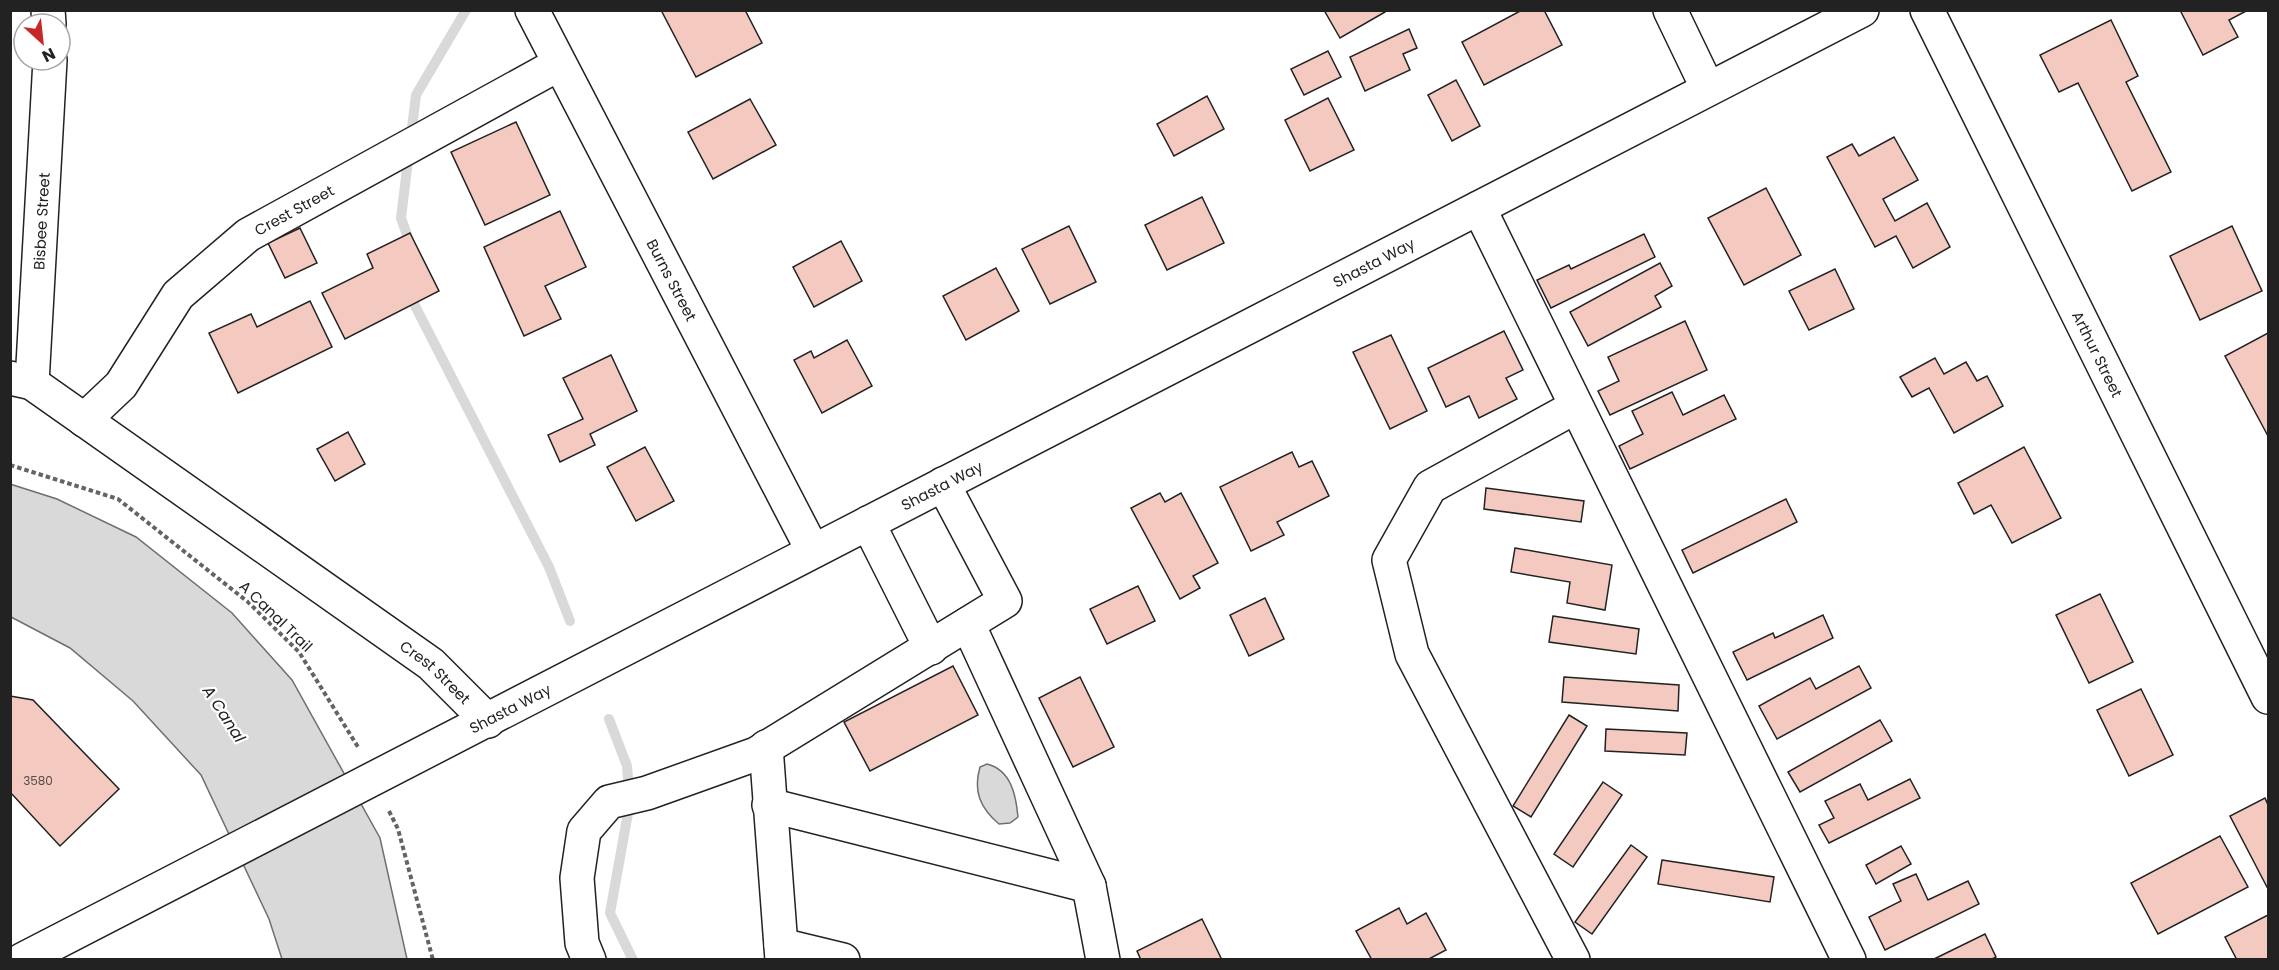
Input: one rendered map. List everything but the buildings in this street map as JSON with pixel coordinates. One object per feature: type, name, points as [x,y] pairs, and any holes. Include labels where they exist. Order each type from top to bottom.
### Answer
[{"type":"street","name":"Burns Street","points":[[532,10],[813,551]]},
{"type":"street","points":[[1670,10],[1708,89]]},
{"type":"street","name":"Shasta Way","points":[[22,960],[1862,10]]},
{"type":"street","name":"Arthur Street","points":[[1927,10],[2268,697]]},
{"type":"street","name":"Crest Street","points":[[84,420],[121,385],[178,295],[248,235],[559,64]]},
{"type":"street","name":"Bisbee Street","points":[[21,380],[49,72]]},
{"type":"street","points":[[1479,208],[1849,960]]},
{"type":"street","name":"Crest Street","points":[[21,380],[84,420],[430,664],[488,721]]},
{"type":"street","points":[[1573,960],[1412,654],[1389,560],[1430,487],[1575,407]]},
{"type":"street","points":[[589,960],[582,943],[577,878],[584,831],[609,802],[647,793],[756,754],[1005,601],[943,484]]},
{"type":"street","points":[[868,523],[931,648]]},
{"type":"street","points":[[968,624],[1089,886],[1102,960]]},
{"type":"street","points":[[766,747],[781,952],[843,960]]},
{"type":"street","points":[[770,805],[1089,886]]},
{"type":"path","name":"A Canal Trail","points":[[10,465],[118,499],[248,602],[299,652],[350,731],[367,781],[398,829],[433,960]]},
{"type":"water","name":"A Canal","points":[[10,484],[57,499],[136,537],[232,613],[292,680],[380,838],[407,959],[282,959],[269,919],[201,775],[133,701],[70,648],[11,617]]},
{"type":"water","points":[[987,764],[1002,772],[1011,784],[1018,817],[1010,823],[999,824],[987,812],[980,798],[978,776],[980,767]]},
{"type":"waterway","points":[[411,246],[401,218],[416,95],[466,10]]},
{"type":"waterway","points":[[412,291],[411,298],[549,567],[570,621]]},
{"type":"waterway","points":[[609,719],[627,766],[630,802],[610,913],[633,960]]}]
